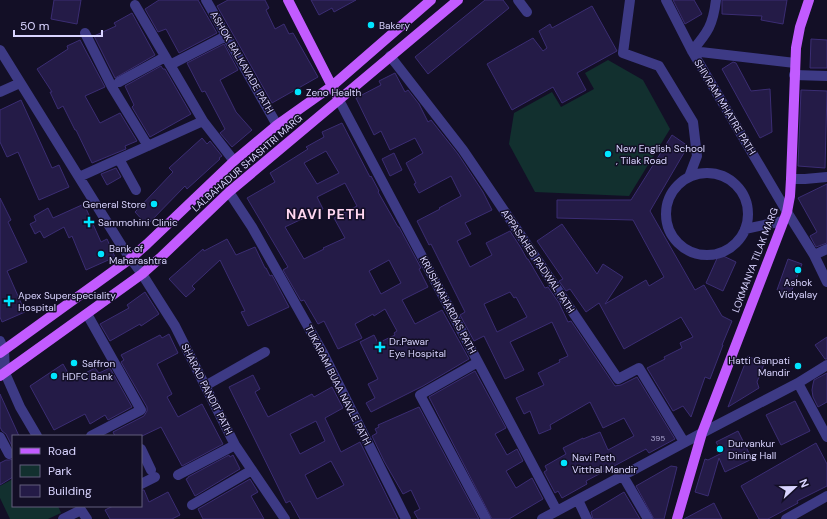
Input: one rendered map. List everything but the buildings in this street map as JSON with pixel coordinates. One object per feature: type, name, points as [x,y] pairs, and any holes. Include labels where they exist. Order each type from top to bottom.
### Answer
[{"type":"main road","points":[[288,0],[339,100]]},
{"type":"main road","name":"LALBAHADUR SHASHTRI MARG","points":[[2,348],[130,258],[147,244],[234,162],[277,125],[332,86],[431,0]]},
{"type":"main road","name":"LALBAHADUR SHASHTRI MARG","points":[[2,375],[142,274],[229,192],[308,124],[339,100],[458,0]]},
{"type":"main road","name":"LOKMANYA TILAK MARG","points":[[677,519],[702,433],[785,217],[790,196],[795,63],[800,27],[809,0]]},
{"type":"street","name":"ASHOK BALKAVADE PATH","points":[[206,0],[277,125]]},
{"type":"street","points":[[518,0],[526,12]]},
{"type":"street","points":[[630,0],[623,53],[659,66],[693,122],[697,156],[689,177]]},
{"type":"street","name":"SHIVRAM MHATRE PATH","points":[[666,0],[692,51],[785,217],[814,255],[827,282]]},
{"type":"street","points":[[692,51],[706,35],[714,17],[716,0]]},
{"type":"street","points":[[135,5],[203,121],[234,162]]},
{"type":"street","points":[[85,33],[112,87],[148,146]]},
{"type":"street","points":[[119,82],[226,36]]},
{"type":"street","name":"SHARAD PANDIT PATH","points":[[0,50],[130,258],[175,326],[235,444],[285,519]]},
{"type":"street","points":[[692,51],[795,63]]},
{"type":"street","name":"APPASAHEB PADWAL PATH","points":[[390,56],[463,150],[618,379],[640,368],[684,442]]},
{"type":"street","points":[[794,75],[827,76]]},
{"type":"street","points":[[0,92],[20,83]]},
{"type":"street","name":"KRUSHNAHARDAS PATH","points":[[339,100],[557,511]]},
{"type":"street","points":[[79,177],[203,121]]},
{"type":"street","points":[[119,159],[136,190]]},
{"type":"street","points":[[702,173],[716,174],[734,184],[739,189],[746,201],[748,215],[745,229],[739,240],[729,249],[716,254],[703,255],[690,252],[671,234],[667,222],[667,208],[671,196],[678,185],[689,177],[702,173]]},
{"type":"street","points":[[791,178],[805,180],[827,176]]},
{"type":"street","name":"TUKARAM BUAA NAVLE PATH","points":[[229,192],[252,227],[323,353],[406,519]]},
{"type":"street","points":[[745,229],[785,217]]},
{"type":"street","points":[[814,255],[827,249]]},
{"type":"street","points":[[87,314],[142,410],[93,435]]},
{"type":"street","points":[[2,348],[2,375],[36,435]]},
{"type":"street","points":[[205,386],[265,352]]},
{"type":"street","points":[[478,362],[420,395],[486,519]]},
{"type":"street","points":[[542,519],[684,442],[798,383],[827,364]]},
{"type":"street","points":[[798,383],[827,437]]},
{"type":"street","points":[[0,437],[9,454]]},
{"type":"street","points":[[178,475],[235,444]]},
{"type":"street","points":[[142,451],[153,473],[142,483]]},
{"type":"street","points":[[192,505],[252,470]]},
{"type":"street","points":[[623,476],[648,519]]},
{"type":"street","points":[[786,519],[827,496]]},
{"type":"street","points":[[578,500],[587,519]]},
{"type":"street","points":[[63,519],[83,507],[87,519]]},
{"type":"green space","points":[[608,60],[643,80],[670,129],[629,196],[535,192],[509,144],[514,113],[552,92],[561,107],[594,89],[585,73]]},
{"type":"green space","points":[[12,480],[12,507],[58,507],[61,513],[48,519],[10,519],[0,498],[0,486]]},
{"type":"place","name":"Bakery","points":[[371,25]]},
{"type":"place","name":"Zeno Health","points":[[298,92]]},
{"type":"place","name":"New English School , Tilak Road","points":[[608,154]]},
{"type":"place","name":"General Store","points":[[154,204]]},
{"type":"place","name":"Sammohini Clinic","points":[[89,222]]},
{"type":"place","name":"Bank of Maharashtra","points":[[101,254]]},
{"type":"place","name":"Ashok Vidyalay","points":[[798,270]]},
{"type":"place","name":"Apex Superspeciality Hospital","points":[[9,301]]},
{"type":"place","name":"Dr.Pawar Eye Hospital","points":[[380,347]]},
{"type":"place","name":"Saffron","points":[[74,363]]},
{"type":"place","name":"Hatti Ganpati Mandir","points":[[798,366]]},
{"type":"place","name":"HDFC Bank","points":[[54,376]]},
{"type":"place","name":"Durvankur Dining Hall","points":[[720,449]]},
{"type":"place","name":"Navi Peth Vitthal Mandir","points":[[564,463]]},
{"type":"district","name":"NAVI PETH","points":[[326,214]]}]
